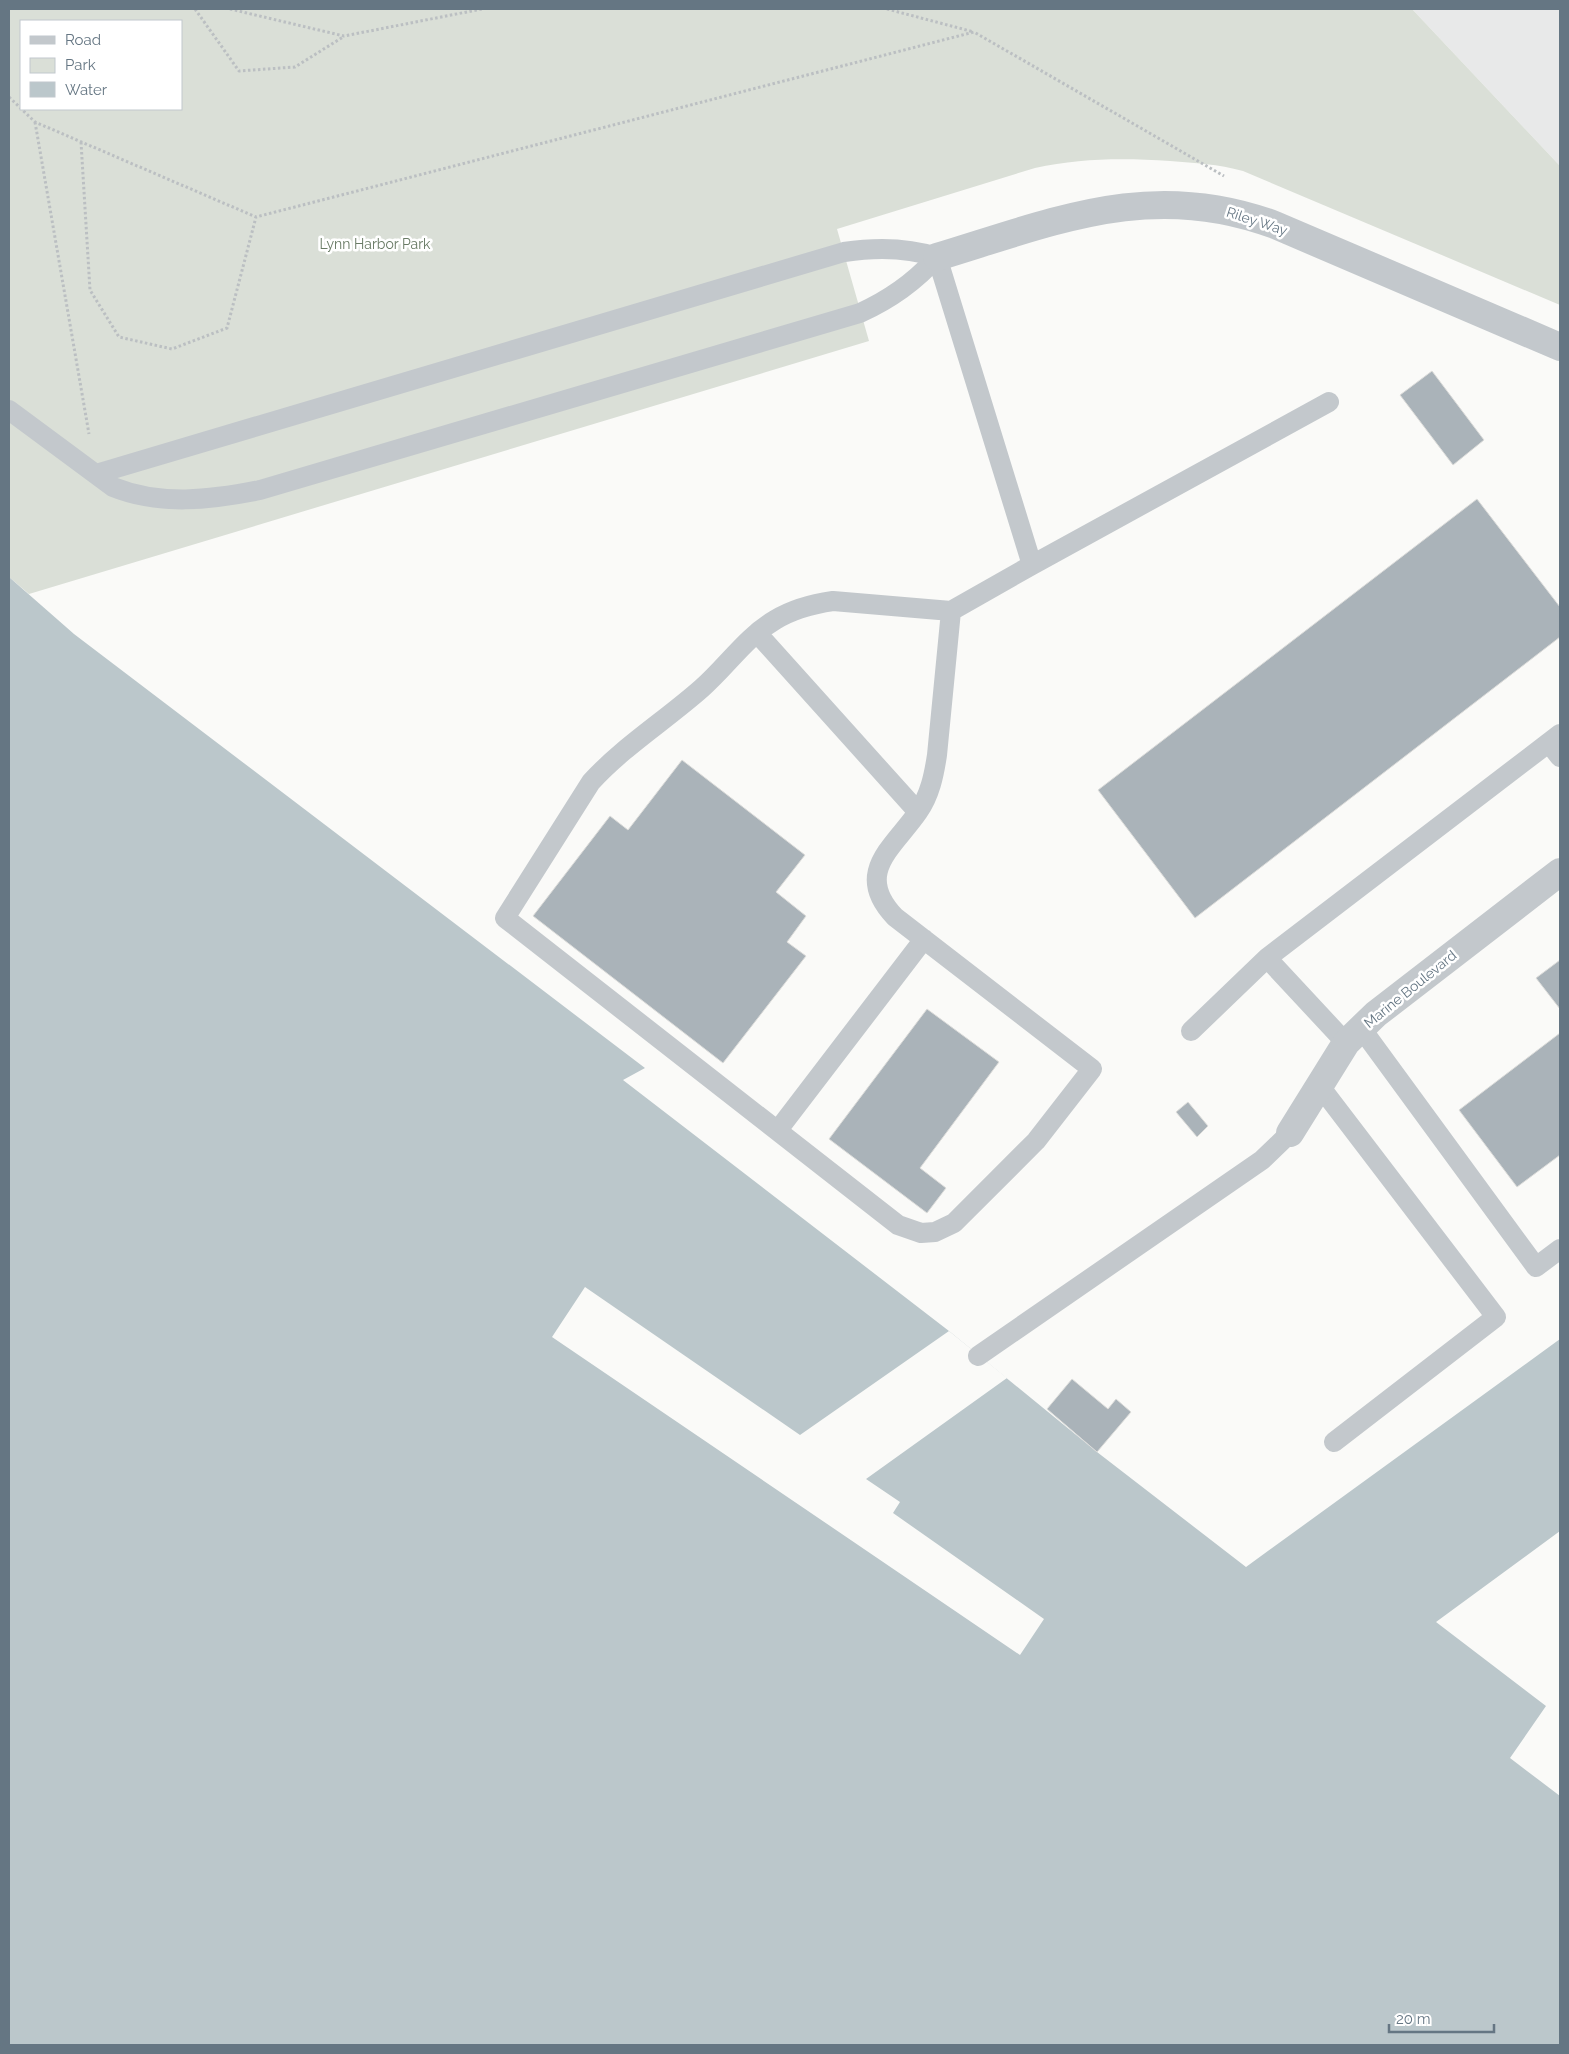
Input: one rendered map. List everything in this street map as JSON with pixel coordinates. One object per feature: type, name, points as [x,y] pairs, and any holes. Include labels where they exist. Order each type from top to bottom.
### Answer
[{"type":"street","name":"Riley Way","points":[[937,257],[1066,218],[1118,207],[1169,204],[1217,208],[1276,225],[1560,346]]},
{"type":"street","name":"Marine Boulevard","points":[[1290,1133],[1319,1085],[1353,1036],[1376,1014],[1560,872]]},
{"type":"lane","points":[[96,474],[844,252],[862,249],[904,249],[937,257]]},
{"type":"lane","points":[[9,410],[113,487],[128,493],[150,498],[175,500],[260,490],[860,313],[892,297],[910,285],[937,257]]},
{"type":"lane","points":[[937,257],[1032,565]]},
{"type":"lane","points":[[951,611],[933,778],[927,796],[918,812],[887,850],[880,862],[877,879],[879,893],[884,906],[895,917],[1092,1069],[1036,1141],[954,1223],[935,1232],[921,1232],[898,1225],[505,918],[591,782],[606,766],[715,677],[757,633],[774,620],[794,610],[833,601],[951,611],[1329,402]]},
{"type":"lane","points":[[757,633],[918,812]]},
{"type":"lane","points":[[1192,1030],[1267,958],[1557,745]]},
{"type":"lane","points":[[778,1130],[924,939]]},
{"type":"lane","points":[[1267,958],[1353,1036],[1536,1267],[1560,1249]]},
{"type":"lane","points":[[1319,1085],[1496,1317],[1334,1442]]},
{"type":"lane","points":[[978,1356],[1262,1160],[1290,1133]]},
{"type":"path","points":[[195,9],[239,71],[295,67],[344,36],[482,9]]},
{"type":"path","points":[[230,9],[344,36]]},
{"type":"path","points":[[887,9],[974,32],[1231,180]]},
{"type":"path","points":[[23,110],[35,122],[256,217],[974,32]]},
{"type":"path","points":[[9,97],[20,108]]},
{"type":"path","points":[[35,122],[96,474]]},
{"type":"path","points":[[81,142],[90,290],[120,337],[172,349],[227,328],[256,217]]},
{"type":"shaded area","points":[[1412,9],[1560,9],[1560,166]]},
{"type":"green space","name":"Lynn Harbor Park","points":[[9,9],[1412,9],[1560,166],[1560,305],[1243,171],[1206,164],[1136,159],[1069,162],[1035,168],[837,229],[869,341],[29,594],[9,577]]},
{"type":"water","points":[[9,577],[74,634],[645,1068],[623,1080],[949,1331],[1097,1452],[1246,1567],[1560,1339],[1560,1531],[1436,1622],[1546,1706],[1510,1758],[1560,1796],[1560,2045],[9,2045]]},
{"type":"pier","points":[[585,1287],[800,1435],[949,1331],[1007,1378],[866,1479],[900,1502],[893,1513],[1044,1619],[1020,1655],[552,1337]]},
{"type":"building","points":[[1432,371],[1484,440],[1453,465],[1400,395]]},
{"type":"building","points":[[1477,499],[1560,607],[1560,637],[1195,918],[1098,790]]},
{"type":"building","points":[[682,760],[805,855],[776,892],[806,916],[787,942],[806,956],[723,1063],[533,916],[610,816],[628,830]]},
{"type":"building","points":[[1560,960],[1560,1009],[1536,978]]},
{"type":"building","points":[[927,1009],[999,1062],[920,1168],[946,1188],[927,1213],[829,1139]]},
{"type":"building","points":[[1560,1033],[1560,1155],[1517,1187],[1459,1110]]},
{"type":"building","points":[[1188,1102],[1208,1126],[1197,1137],[1176,1112]]},
{"type":"building","points":[[1072,1379],[1108,1409],[1116,1399],[1131,1412],[1097,1452],[1047,1409]]}]
